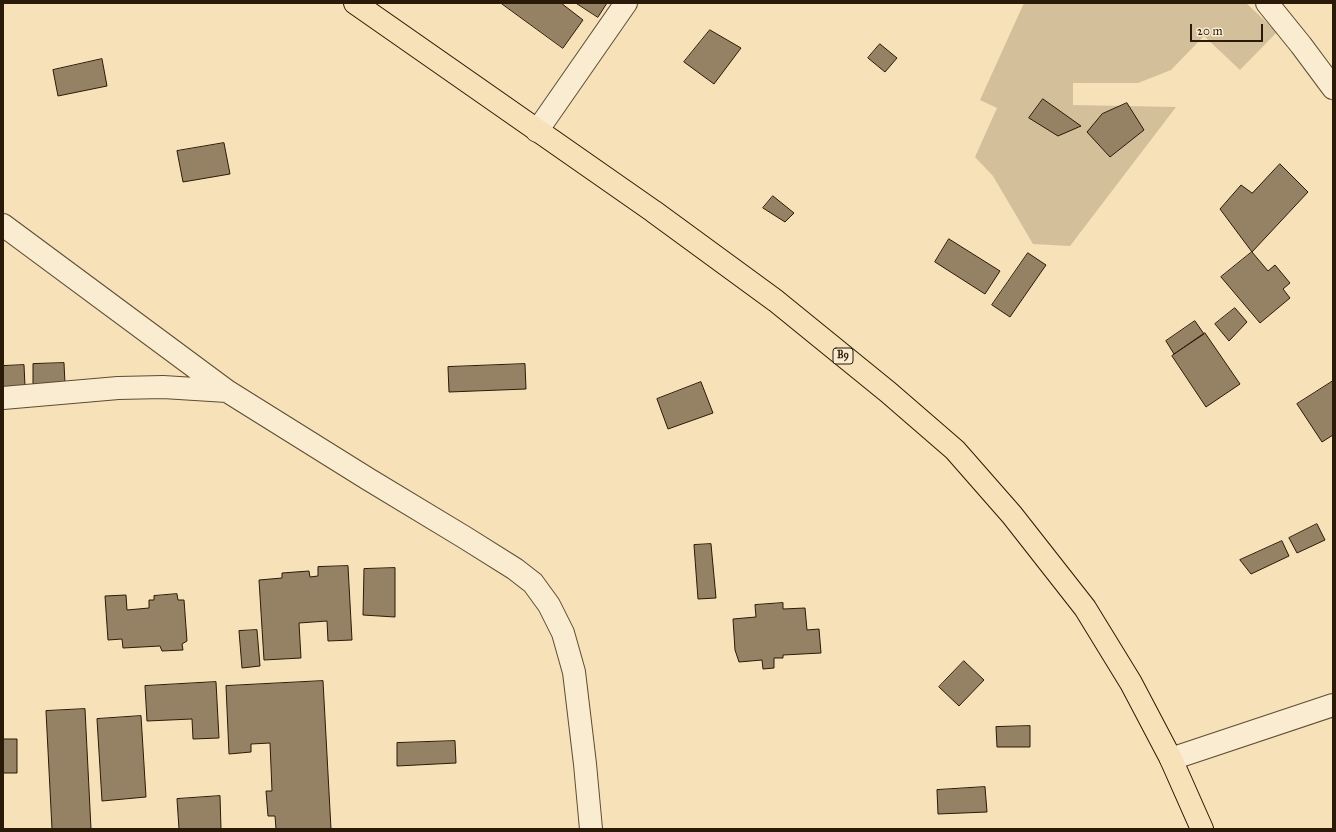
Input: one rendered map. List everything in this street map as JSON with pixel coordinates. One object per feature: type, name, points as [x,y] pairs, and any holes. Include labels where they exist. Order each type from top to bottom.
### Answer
[{"type":"highway","name":"B9","points":[[355,3],[653,211],[776,301],[888,392],[955,450],[1012,515],[1085,608],[1131,683],[1171,759],[1202,829]]},
{"type":"street","points":[[537,131],[626,3]]},
{"type":"street","points":[[1267,3],[1297,39],[1333,88]]},
{"type":"street","points":[[3,225],[227,391],[368,480],[464,537],[515,569],[533,583],[549,605],[563,633],[574,672],[591,829]]},
{"type":"street","points":[[3,398],[118,388],[163,387],[227,391]]},
{"type":"street","points":[[1171,759],[1333,705]]},
{"type":"shaded area","points":[[1024,3],[1246,3],[1277,32],[1240,70],[1204,36],[1171,70],[1138,83],[1073,83],[1073,105],[1176,107],[1070,246],[1033,244],[993,176],[975,157],[997,108],[980,100]]},
{"type":"building","points":[[501,3],[561,3],[583,20],[563,48]]},
{"type":"building","points":[[576,3],[607,3],[598,17]]},
{"type":"building","points":[[710,30],[741,48],[714,84],[684,62]]},
{"type":"building","points":[[880,44],[897,58],[885,72],[868,58]]},
{"type":"building","points":[[102,59],[107,86],[58,96],[53,70]]},
{"type":"building","points":[[1043,99],[1081,126],[1058,136],[1029,118]]},
{"type":"building","points":[[1127,103],[1144,130],[1110,157],[1087,132],[1102,114]]},
{"type":"building","points":[[224,143],[230,174],[183,182],[177,151]]},
{"type":"building","points":[[1280,164],[1308,192],[1252,252],[1220,209],[1241,185],[1252,193]]},
{"type":"building","points":[[773,196],[794,213],[785,222],[763,208]]},
{"type":"building","points":[[949,239],[1000,271],[985,294],[935,262]]},
{"type":"building","points":[[1252,252],[1268,271],[1275,265],[1290,283],[1283,289],[1290,298],[1260,323],[1221,277]]},
{"type":"building","points":[[1028,253],[1046,265],[1010,317],[992,305]]},
{"type":"building","points":[[1235,308],[1247,322],[1229,341],[1215,324]]},
{"type":"building","points":[[1195,321],[1204,334],[1174,354],[1166,341]]},
{"type":"building","points":[[1205,333],[1240,384],[1206,407],[1172,356]]},
{"type":"building","points":[[64,363],[65,384],[33,385],[33,364]]},
{"type":"building","points":[[525,364],[526,389],[449,392],[448,367]]},
{"type":"building","points":[[24,365],[25,386],[3,388],[3,366]]},
{"type":"building","points":[[1333,381],[1333,435],[1322,442],[1297,404]]},
{"type":"building","points":[[701,382],[713,413],[668,429],[657,399]]},
{"type":"building","points":[[1317,524],[1325,540],[1297,553],[1289,538]]},
{"type":"building","points":[[1282,541],[1289,556],[1251,574],[1240,560]]},
{"type":"building","points":[[711,544],[716,598],[698,599],[694,545]]},
{"type":"building","points":[[348,566],[352,640],[328,641],[327,621],[299,623],[301,658],[264,660],[259,580],[282,578],[282,573],[309,571],[310,577],[318,576],[318,567]]},
{"type":"building","points":[[395,568],[395,617],[363,615],[364,569]]},
{"type":"building","points":[[177,594],[178,600],[184,600],[187,641],[182,644],[183,650],[162,651],[160,646],[123,648],[122,639],[108,640],[105,596],[126,595],[127,610],[149,608],[149,600],[154,600],[154,596]]},
{"type":"building","points":[[783,603],[783,609],[805,608],[807,630],[819,629],[821,653],[783,655],[783,658],[774,658],[774,668],[763,669],[762,660],[739,662],[735,650],[733,619],[756,617],[755,605]]},
{"type":"building","points":[[257,630],[260,666],[242,668],[239,631]]},
{"type":"building","points":[[964,661],[984,680],[959,706],[939,687]]},
{"type":"building","points":[[323,681],[331,829],[276,829],[275,816],[268,816],[266,791],[272,791],[270,743],[251,744],[251,752],[229,754],[226,686]]},
{"type":"building","points":[[216,682],[219,738],[193,739],[192,719],[147,721],[145,686]]},
{"type":"building","points":[[85,709],[91,829],[52,829],[46,711]]},
{"type":"building","points":[[141,716],[146,797],[102,801],[97,719]]},
{"type":"building","points":[[1030,726],[1030,747],[997,747],[996,727]]},
{"type":"building","points":[[3,739],[17,739],[17,773],[3,773]]},
{"type":"building","points":[[455,741],[456,763],[397,766],[397,743]]},
{"type":"building","points":[[985,787],[987,812],[938,814],[937,790]]},
{"type":"building","points":[[220,796],[221,829],[179,829],[177,799]]}]
